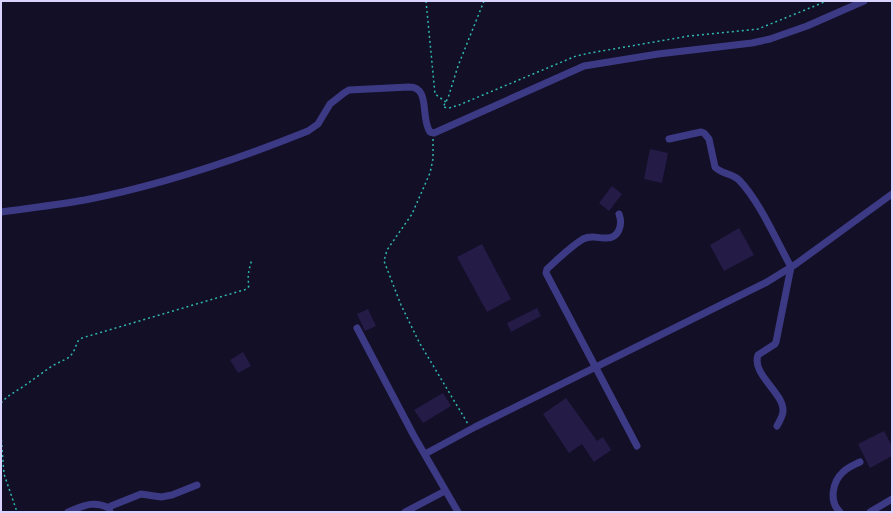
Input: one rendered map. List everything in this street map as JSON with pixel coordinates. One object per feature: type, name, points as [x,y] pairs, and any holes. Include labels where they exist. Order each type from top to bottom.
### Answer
[{"type":"street","points":[[1,212],[84,200],[159,183],[206,169],[308,131],[318,124],[330,104],[336,98],[349,90],[417,87],[423,97],[426,124],[428,129],[433,133],[584,66],[658,54],[764,41],[807,26],[864,1]]},
{"type":"street","points":[[669,139],[701,132],[706,134],[709,139],[715,167],[720,171],[734,176],[745,186],[791,268],[776,342],[773,346],[760,353],[757,358],[761,371],[782,406],[783,414],[777,426]]},
{"type":"street","points":[[425,454],[471,429],[767,282],[791,268],[892,194]]},
{"type":"street","points":[[619,214],[621,226],[615,235],[608,238],[593,236],[584,238],[546,269],[546,271],[637,446]]},
{"type":"street","points":[[357,328],[445,491],[458,512]]},
{"type":"street","points":[[840,512],[835,506],[833,498],[836,483],[839,476],[843,472],[860,462]]},
{"type":"street","points":[[68,512],[92,504],[98,504],[110,510],[111,506],[138,495],[145,494],[161,497],[172,495],[197,485]]},
{"type":"street","points":[[405,512],[445,491]]},
{"type":"street","points":[[870,512],[892,499]]},
{"type":"path","points":[[426,1],[435,94],[446,102]]},
{"type":"path","points":[[443,107],[484,1]]},
{"type":"path","points":[[433,133],[433,160],[430,173],[412,214],[387,250],[384,261],[401,305],[418,342],[471,429]]},
{"type":"path","points":[[1,403],[7,397],[52,366],[68,358],[73,353],[78,341],[82,338],[245,290],[249,286],[248,275],[252,259]]},
{"type":"path","points":[[1,436],[4,474],[17,512]]},
{"type":"building","points":[[650,149],[668,153],[662,183],[644,179]]},
{"type":"building","points":[[612,186],[622,194],[609,211],[599,203]]},
{"type":"building","points":[[739,228],[754,255],[724,271],[710,245]]},
{"type":"building","points":[[482,244],[511,299],[487,312],[457,257]]},
{"type":"building","points":[[537,308],[541,316],[511,332],[507,323]]},
{"type":"building","points":[[368,309],[376,326],[365,331],[357,314]]},
{"type":"building","points":[[243,352],[251,366],[238,373],[230,360]]},
{"type":"building","points":[[443,393],[451,406],[423,423],[414,410]]},
{"type":"building","points":[[566,398],[597,441],[603,437],[611,450],[594,462],[582,444],[569,453],[543,414]]},
{"type":"building","points":[[884,431],[892,446],[892,456],[870,468],[858,444]]}]
